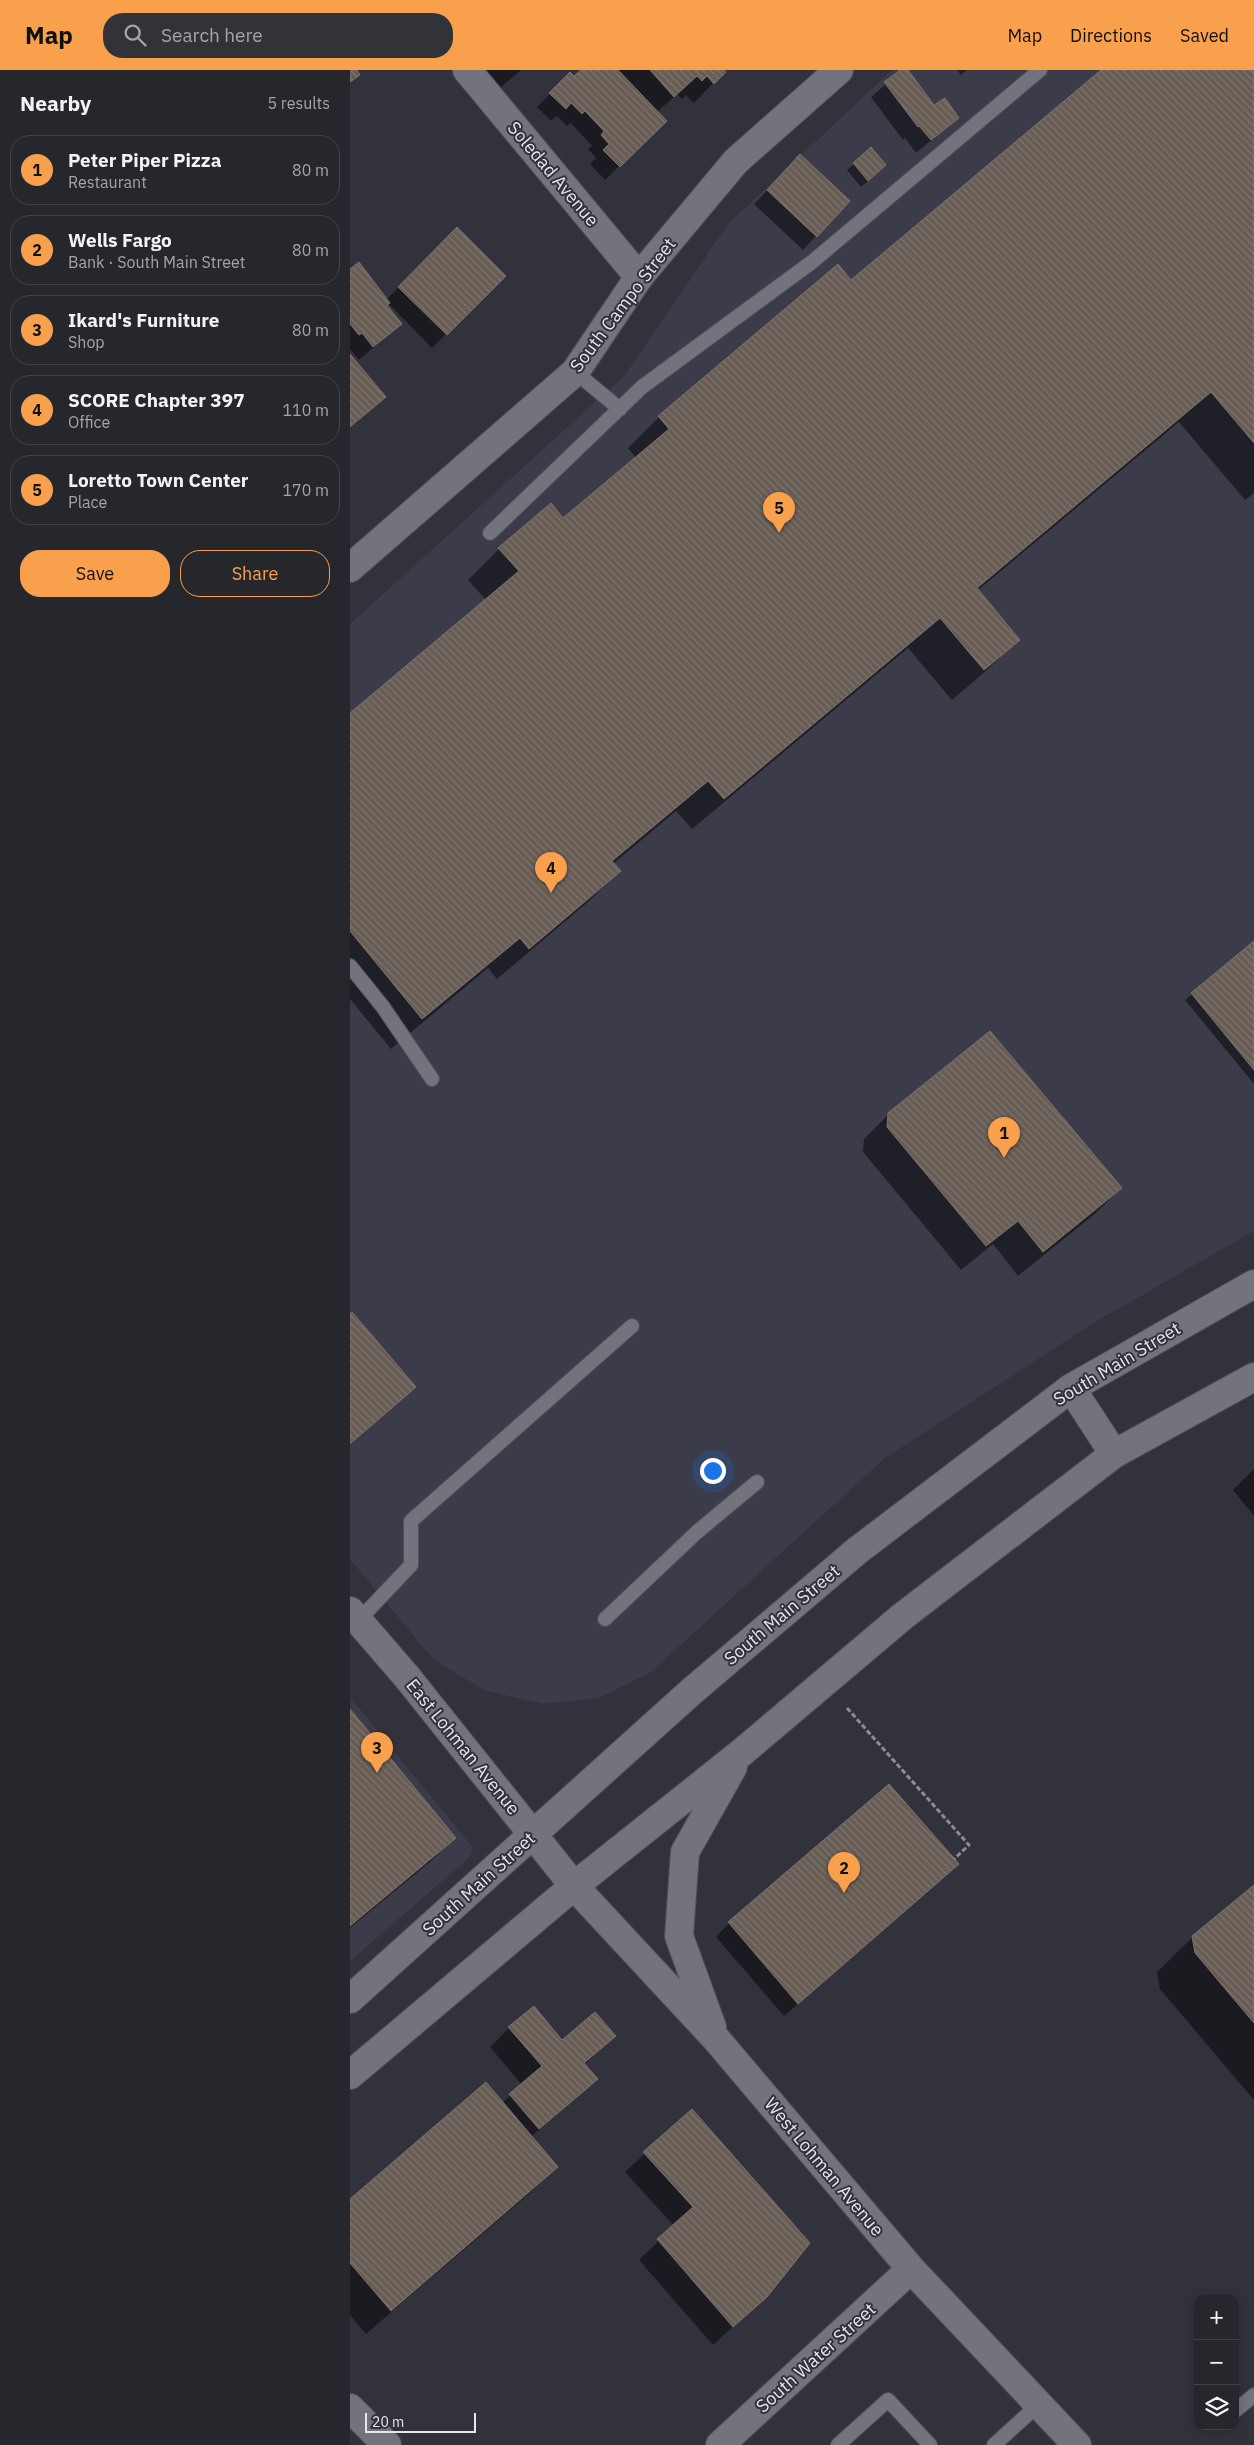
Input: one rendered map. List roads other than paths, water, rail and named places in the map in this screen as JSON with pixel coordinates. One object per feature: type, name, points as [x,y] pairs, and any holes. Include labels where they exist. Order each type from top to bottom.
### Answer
[{"type":"main road","name":"Soledad Avenue","points":[[467,70],[639,278]]},
{"type":"main road","name":"South Campo Street","points":[[350,568],[575,372],[639,278],[736,161],[839,70]]},
{"type":"main road","name":"South Main Street","points":[[350,1999],[534,1836],[692,1691],[858,1550],[1071,1388],[1254,1284]]},
{"type":"main road","points":[[350,2075],[574,1886],[741,1753],[902,1616],[1114,1454],[1254,1378]]},
{"type":"main road","points":[[1071,1388],[1114,1454]]},
{"type":"main road","name":"East Lohman Avenue","points":[[354,1616],[407,1677],[574,1886]]},
{"type":"main road","points":[[717,2040],[679,1936],[685,1852],[741,1753]]},
{"type":"main road","name":"West Lohman Avenue","points":[[574,1886],[717,2040],[911,2269],[1077,2445]]},
{"type":"main road","name":"South Water Street","points":[[720,2445],[911,2269]]},
{"type":"main road","points":[[350,2408],[387,2445]]},
{"type":"lane","points":[[490,533],[642,387],[812,262],[1040,70]]},
{"type":"lane","points":[[575,372],[620,409]]},
{"type":"lane","points":[[350,966],[383,1007],[432,1079]]},
{"type":"lane","points":[[354,1616],[411,1565],[411,1521],[632,1326]]},
{"type":"lane","points":[[605,1619],[697,1532],[757,1482]]},
{"type":"lane","points":[[1239,2408],[1254,2395]]},
{"type":"lane","points":[[838,2445],[888,2400],[930,2445]]},
{"type":"lane","points":[[994,2445],[1039,2404]]},
{"type":"place","name":"Loretto Town Center","points":[[779,533]]},
{"type":"place","name":"SCORE Chapter 397","points":[[551,893]]},
{"type":"place","name":"Peter Piper Pizza","points":[[1004,1158]]},
{"type":"place","name":"Ikard's Furniture","points":[[377,1773]]},
{"type":"place","name":"Wells Fargo","points":[[844,1893]]}]
